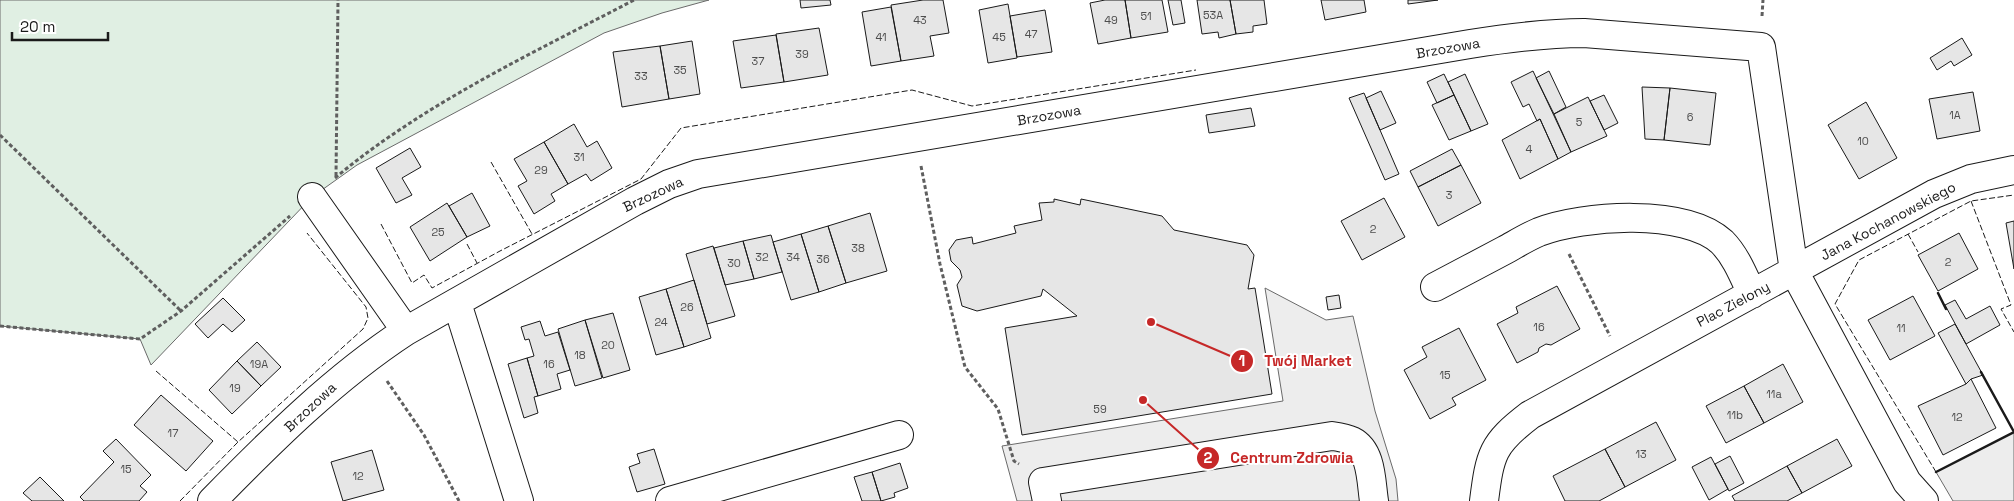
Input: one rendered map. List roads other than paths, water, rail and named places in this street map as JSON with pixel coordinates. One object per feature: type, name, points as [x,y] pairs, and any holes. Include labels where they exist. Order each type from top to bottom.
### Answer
[{"type":"street","name":"Brzozowa","points":[[212,501],[342,377],[373,353],[406,332],[635,201],[669,184],[698,174],[1529,35],[1584,33],[1760,47],[1794,271]]},
{"type":"street","name":"Jana Kochanowskiego","points":[[1794,271],[1934,194],[1971,179],[2014,170]]},
{"type":"street","points":[[312,197],[406,332]]},
{"type":"street","points":[[1435,287],[1539,232],[1575,224],[1620,218],[1670,220],[1702,229],[1722,242],[1737,262],[1752,294]]},
{"type":"street","name":"Plac Zielony","points":[[1484,501],[1488,471],[1497,444],[1510,430],[1530,414],[1794,271]]},
{"type":"street","points":[[1794,271],[1907,482],[1924,501]]},
{"type":"street","points":[[457,303],[518,501]]},
{"type":"street","points":[[670,501],[899,435]]},
{"type":"street","points":[[1045,492],[1332,436],[1350,439],[1360,446],[1366,458],[1374,501]]},
{"type":"place","name":"Twój Market","points":[[1151,322]]},
{"type":"place","name":"Centrum Zdrowia","points":[[1143,400]]}]
